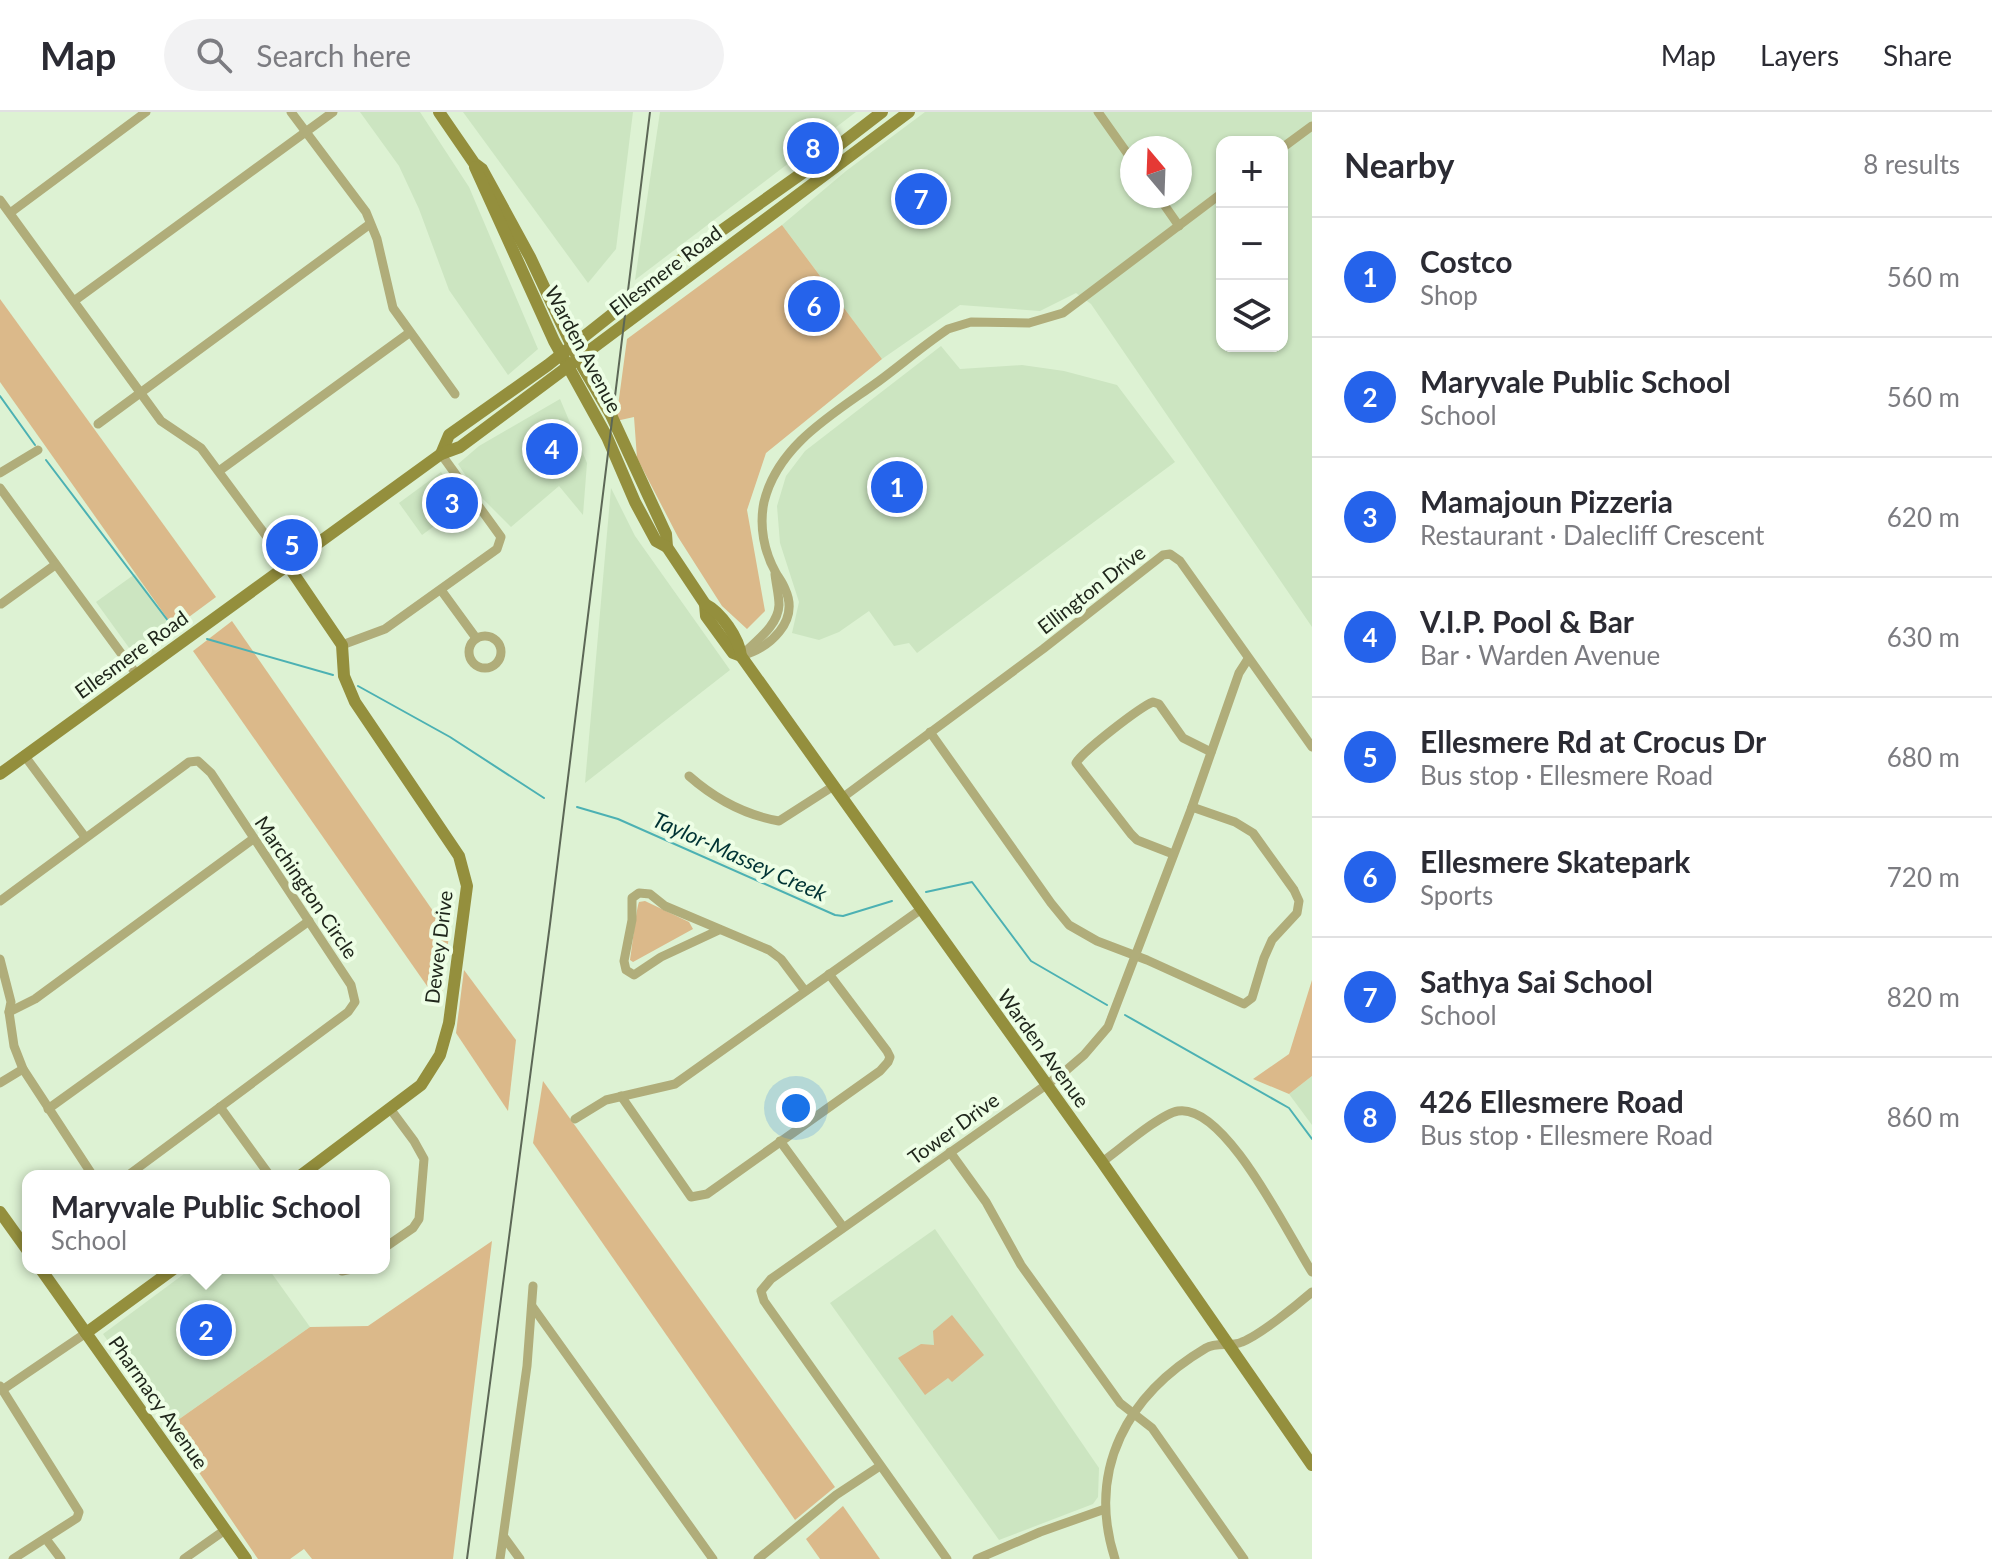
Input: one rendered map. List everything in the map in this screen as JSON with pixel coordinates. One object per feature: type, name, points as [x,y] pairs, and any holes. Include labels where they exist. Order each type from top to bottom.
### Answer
[{"type":"main road","name":"Warden Avenue","points":[[439,112],[474,163],[475,172],[573,363],[611,415],[666,534],[667,547],[705,604],[706,616],[733,653],[741,656],[1102,1162],[1312,1465]]},
{"type":"main road","name":"Ellesmere Road","points":[[441,454],[449,435],[567,350],[687,255],[882,112]]},
{"type":"main road","name":"Ellesmere Road","points":[[0,774],[441,454],[460,447],[909,112]]},
{"type":"main road","points":[[808,169],[816,180]]},
{"type":"main road","name":"Dewey Drive","points":[[287,564],[342,645],[344,676],[355,702],[459,856],[467,886],[449,1023],[440,1055],[421,1085],[308,1170]]},
{"type":"main road","points":[[0,1212],[22,1243]]},
{"type":"main road","name":"Pharmacy Avenue","points":[[44,1274],[246,1559]]},
{"type":"main road","points":[[86,1333],[167,1274]]},
{"type":"street","points":[[10,213],[146,112]]},
{"type":"street","points":[[291,112],[366,212],[393,308],[455,394]]},
{"type":"street","points":[[74,301],[333,112]]},
{"type":"street","points":[[1098,112],[1120,143]]},
{"type":"street","points":[[1288,144],[1312,126]]},
{"type":"street","points":[[741,656],[755,652],[772,640],[787,620],[789,602],[786,590],[775,572],[763,537],[764,504],[776,470],[810,432],[948,329],[971,322],[1029,323],[1063,313],[1216,198]]},
{"type":"street","points":[[0,200],[161,421],[197,445],[287,564]]},
{"type":"street","points":[[1166,208],[1179,226]]},
{"type":"street","points":[[98,424],[370,224]]},
{"type":"street","points":[[219,471],[409,333]]},
{"type":"street","points":[[0,473],[38,450]]},
{"type":"street","points":[[342,645],[385,629],[497,549],[501,537],[441,454]]},
{"type":"street","points":[[0,488],[137,675]]},
{"type":"street","name":"Ellington Drive","points":[[842,798],[1163,555],[1170,554],[1180,561],[1312,747]]},
{"type":"street","points":[[1,604],[55,565]]},
{"type":"street","points":[[441,590],[476,638]]},
{"type":"street","name":"Tower Drive","points":[[947,1559],[761,1294],[763,1286],[1084,1055],[1108,1027],[1192,807],[1239,673],[1248,659]]},
{"type":"street","points":[[1173,854],[1137,840],[1076,763],[1085,752],[1153,702],[1159,704],[1183,738],[1211,752]]},
{"type":"street","points":[[930,732],[1061,917],[1097,941],[1244,1004],[1252,998],[1272,940],[1297,913],[1299,901],[1256,836],[1235,822],[1192,807]]},
{"type":"street","points":[[24,755],[85,837]]},
{"type":"street","name":"Marchington Circle","points":[[0,901],[189,762],[198,761],[211,773],[351,985],[355,1002],[348,1012],[135,1170]]},
{"type":"street","points":[[689,776],[710,794],[760,818],[779,821],[832,787]]},
{"type":"street","points":[[9,1012],[35,999],[253,839]]},
{"type":"street","points":[[719,930],[661,957],[639,973],[634,975],[626,970],[624,961],[632,920],[631,903],[636,894],[650,894],[665,906],[769,950],[781,959],[805,991]]},
{"type":"street","points":[[575,1119],[591,1107],[621,1096],[675,1084],[920,910]]},
{"type":"street","points":[[48,1109],[309,921]]},
{"type":"street","points":[[0,959],[9,987],[14,1046],[23,1069],[89,1170]]},
{"type":"street","points":[[621,1096],[691,1197],[707,1194],[880,1071],[888,1062],[887,1051],[829,974]]},
{"type":"street","points":[[0,1083],[23,1069]]},
{"type":"street","points":[[220,1107],[266,1170]]},
{"type":"street","points":[[390,1244],[413,1228],[419,1219],[424,1159],[391,1110]]},
{"type":"street","points":[[1102,1162],[1167,1114],[1180,1110],[1200,1116],[1227,1138],[1247,1165],[1312,1272]]},
{"type":"street","points":[[780,1141],[843,1227]]},
{"type":"street","points":[[950,1152],[986,1202],[1021,1265],[1120,1403],[1152,1428],[1244,1559]]},
{"type":"street","points":[[500,1559],[527,1366],[533,1286]]},
{"type":"street","points":[[1115,1559],[1105,1509],[1110,1465],[1119,1436],[1134,1414],[1151,1392],[1178,1367],[1212,1345],[1242,1342],[1312,1292]]},
{"type":"street","points":[[532,1306],[713,1559]]},
{"type":"street","points":[[13,1559],[77,1518],[79,1512],[1,1388],[86,1333]]},
{"type":"street","points":[[758,1559],[836,1495],[880,1466]]},
{"type":"street","points":[[977,1559],[1105,1509]]},
{"type":"street","points":[[184,1559],[225,1530]]},
{"type":"street","points":[[504,1537],[520,1559]]},
{"type":"street","points":[[46,1539],[61,1559]]},
{"type":"shaded area","points":[[360,112],[420,112],[469,187],[538,349],[508,375],[449,290],[419,209],[399,166]]},
{"type":"shaded area","points":[[463,112],[633,112],[616,249],[588,283]]},
{"type":"shaded area","points":[[660,112],[856,112],[635,280]]},
{"type":"shaded area","points":[[925,112],[1312,112],[1312,627],[1091,304],[1076,293],[1040,311],[960,305],[882,359],[782,225],[846,171]]},
{"type":"shaded area","points":[[782,225],[882,359],[766,453],[747,510],[765,611],[747,629],[722,606],[678,537],[637,458],[634,417],[616,421],[627,339]]},
{"type":"shaded area","points":[[0,299],[216,597],[174,628],[0,382]]},
{"type":"shaded area","points":[[941,346],[960,369],[1022,365],[1064,371],[1117,385],[1175,462],[917,653],[909,643],[894,646],[869,611],[839,632],[819,640],[792,633],[799,602],[780,543],[777,506],[786,476],[805,451]]},
{"type":"shaded area","points":[[560,399],[587,463],[583,515],[559,486],[511,527],[478,494],[458,464],[479,446]]},
{"type":"shaded area","points":[[441,472],[464,504],[422,535],[399,503]]},
{"type":"shaded area","points":[[611,488],[635,536],[730,670],[585,783]]},
{"type":"shaded area","points":[[135,574],[174,628],[135,656],[96,602]]},
{"type":"shaded area","points":[[232,621],[449,934],[441,1006],[193,651]]},
{"type":"shaded area","points":[[645,901],[689,922],[693,929],[633,962],[630,960],[638,906],[639,902]]},
{"type":"shaded area","points":[[464,970],[516,1040],[508,1111],[456,1033]]},
{"type":"shaded area","points":[[1312,980],[1312,1076],[1289,1094],[1253,1079],[1289,1054]]},
{"type":"shaded area","points":[[1312,1076],[1312,1125],[1289,1094]]},
{"type":"shaded area","points":[[543,1081],[835,1487],[795,1520],[533,1143]]},
{"type":"shaded area","points":[[935,1229],[1099,1468],[1098,1497],[1093,1504],[999,1540],[830,1303]]},
{"type":"shaded area","points":[[492,1241],[453,1559],[312,1559],[304,1549],[290,1559],[258,1559],[168,1427],[310,1327],[368,1326]]},
{"type":"shaded area","points":[[184,1274],[272,1274],[310,1327],[168,1427],[103,1334]]},
{"type":"shaded area","points":[[952,1315],[984,1355],[952,1382],[948,1378],[925,1395],[898,1358],[921,1344],[934,1345],[933,1331]]},
{"type":"shaded area","points":[[843,1506],[880,1559],[820,1559],[806,1539]]},
{"type":"waterway","name":"Taylor-Massey Creek","points":[[0,396],[35,445]]},
{"type":"waterway","name":"Taylor-Massey Creek","points":[[46,460],[172,626]]},
{"type":"waterway","name":"Taylor-Massey Creek","points":[[207,639],[333,675]]},
{"type":"waterway","name":"Taylor-Massey Creek","points":[[358,686],[450,737],[544,798]]},
{"type":"waterway","name":"Taylor-Massey Creek","points":[[577,807],[618,819],[835,915],[843,916],[892,901]]},
{"type":"waterway","name":"Taylor-Massey Creek","points":[[926,892],[972,882],[1031,961],[1107,1005]]},
{"type":"waterway","name":"Taylor-Massey Creek","points":[[1125,1015],[1289,1108],[1312,1139]]},
{"type":"railway","points":[[467,1559],[550,924],[650,112]]},
{"type":"place","name":"426 Ellesmere Road","points":[[813,148]]},
{"type":"place","name":"Sathya Sai School","points":[[921,199]]},
{"type":"place","name":"Ellesmere Skatepark","points":[[814,306]]},
{"type":"place","name":"V.I.P. Pool & Bar","points":[[552,449]]},
{"type":"place","name":"Costco","points":[[897,487]]},
{"type":"place","name":"Mamajoun Pizzeria","points":[[452,503]]},
{"type":"place","name":"Ellesmere Rd at Crocus Dr","points":[[292,545]]},
{"type":"place","name":"Maryvale Public School","points":[[206,1330]]}]
